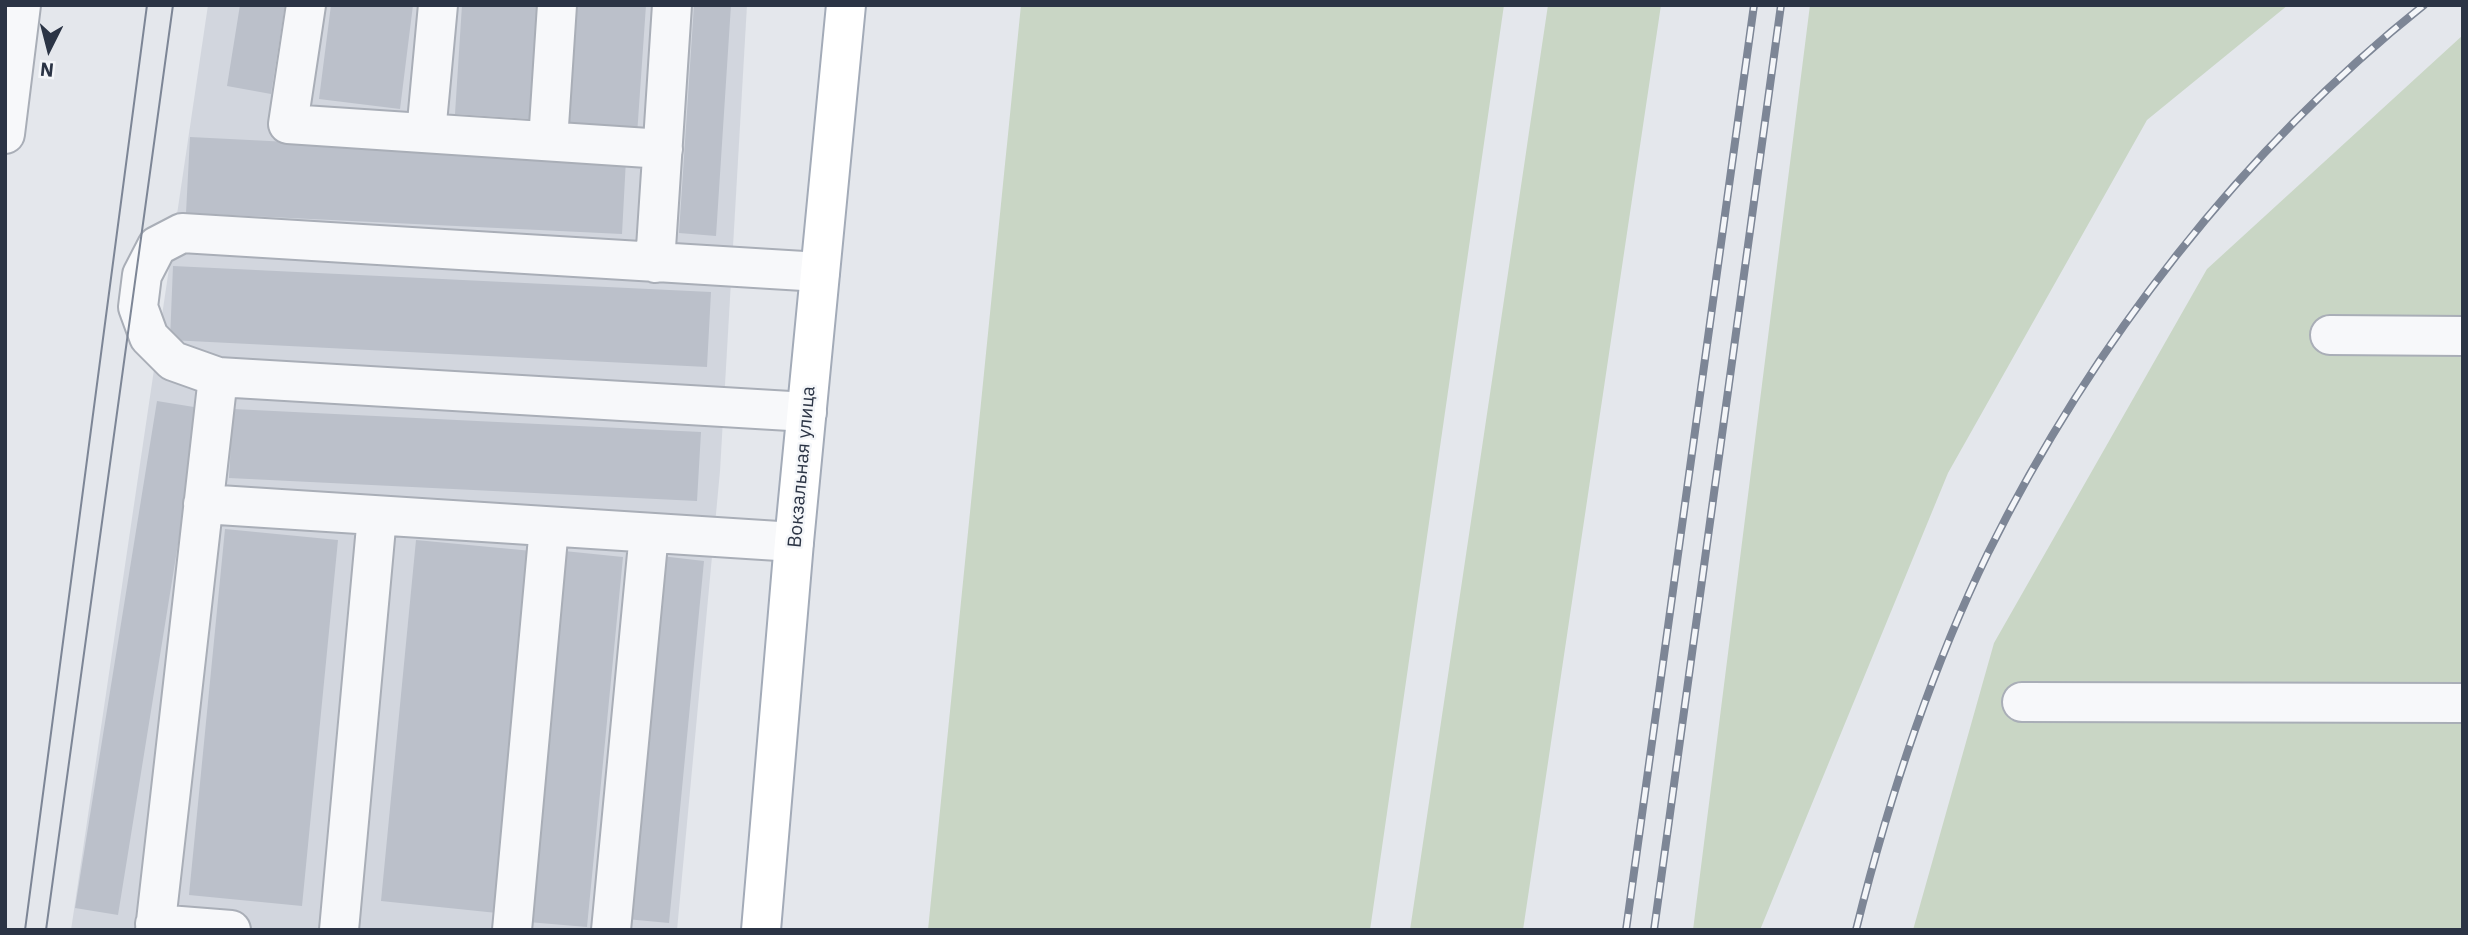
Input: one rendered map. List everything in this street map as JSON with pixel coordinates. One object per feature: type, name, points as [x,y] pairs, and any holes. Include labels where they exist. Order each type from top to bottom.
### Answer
[{"type":"main road","name":"Вокзальная улица","points":[[761,930],[794,542],[846,5]]},
{"type":"street","points":[[5,134],[11,48],[21,5]]},
{"type":"street","points":[[306,5],[288,124],[663,149]]},
{"type":"street","points":[[426,132],[438,5]]},
{"type":"street","points":[[548,141],[557,5]]},
{"type":"street","points":[[655,263],[672,5]]},
{"type":"street","points":[[807,412],[218,377],[173,361],[149,337],[138,307],[142,275],[157,246],[182,233],[820,272]]},
{"type":"street","points":[[2330,335],[2463,336]]},
{"type":"street","points":[[218,377],[155,927],[230,930]]},
{"type":"street","points":[[203,504],[794,542]]},
{"type":"street","points":[[339,930],[377,516]]},
{"type":"street","points":[[512,930],[549,527]]},
{"type":"street","points":[[611,930],[649,533]]},
{"type":"street","points":[[2022,702],[2463,703]]},
{"type":"shaded area","points":[[208,5],[747,5],[720,471],[677,930],[71,930]]},
{"type":"green space","points":[[1021,5],[1504,5],[1370,930],[928,930]]},
{"type":"green space","points":[[1548,5],[1661,5],[1523,930],[1410,930]]},
{"type":"green space","points":[[1810,5],[2288,5],[2147,120],[1948,473],[1760,930],[1693,930]]},
{"type":"green space","points":[[2463,35],[2463,930],[1913,930],[1994,643],[2207,269]]},
{"type":"building","points":[[240,5],[285,5],[271,94],[227,86]]},
{"type":"building","points":[[331,5],[413,5],[400,109],[319,99]]},
{"type":"building","points":[[462,5],[537,5],[530,119],[455,114]]},
{"type":"building","points":[[576,5],[646,5],[637,135],[568,130]]},
{"type":"building","points":[[694,5],[731,5],[716,236],[679,233]]},
{"type":"building","points":[[190,137],[626,159],[622,234],[186,213]]},
{"type":"building","points":[[173,266],[711,292],[707,367],[170,340]]},
{"type":"building","points":[[157,401],[200,408],[118,915],[75,908]]},
{"type":"building","points":[[233,409],[701,432],[697,501],[229,478]]},
{"type":"building","points":[[225,529],[338,540],[302,906],[189,895]]},
{"type":"building","points":[[416,540],[532,551],[497,913],[381,901]]},
{"type":"building","points":[[564,551],[623,557],[587,927],[528,922]]},
{"type":"building","points":[[661,556],[704,561],[669,923],[626,919]]},
{"type":"tram line","points":[[25,930],[147,5]]},
{"type":"tram line","points":[[46,930],[173,5]]},
{"type":"railway","points":[[1626,930],[1754,5]]},
{"type":"railway","points":[[1654,930],[1781,5]]},
{"type":"railway","points":[[1856,930],[1897,785],[1947,644],[1988,553],[2029,475],[2074,400],[2124,326],[2177,255],[2233,187],[2294,122],[2357,62],[2424,5]]}]
